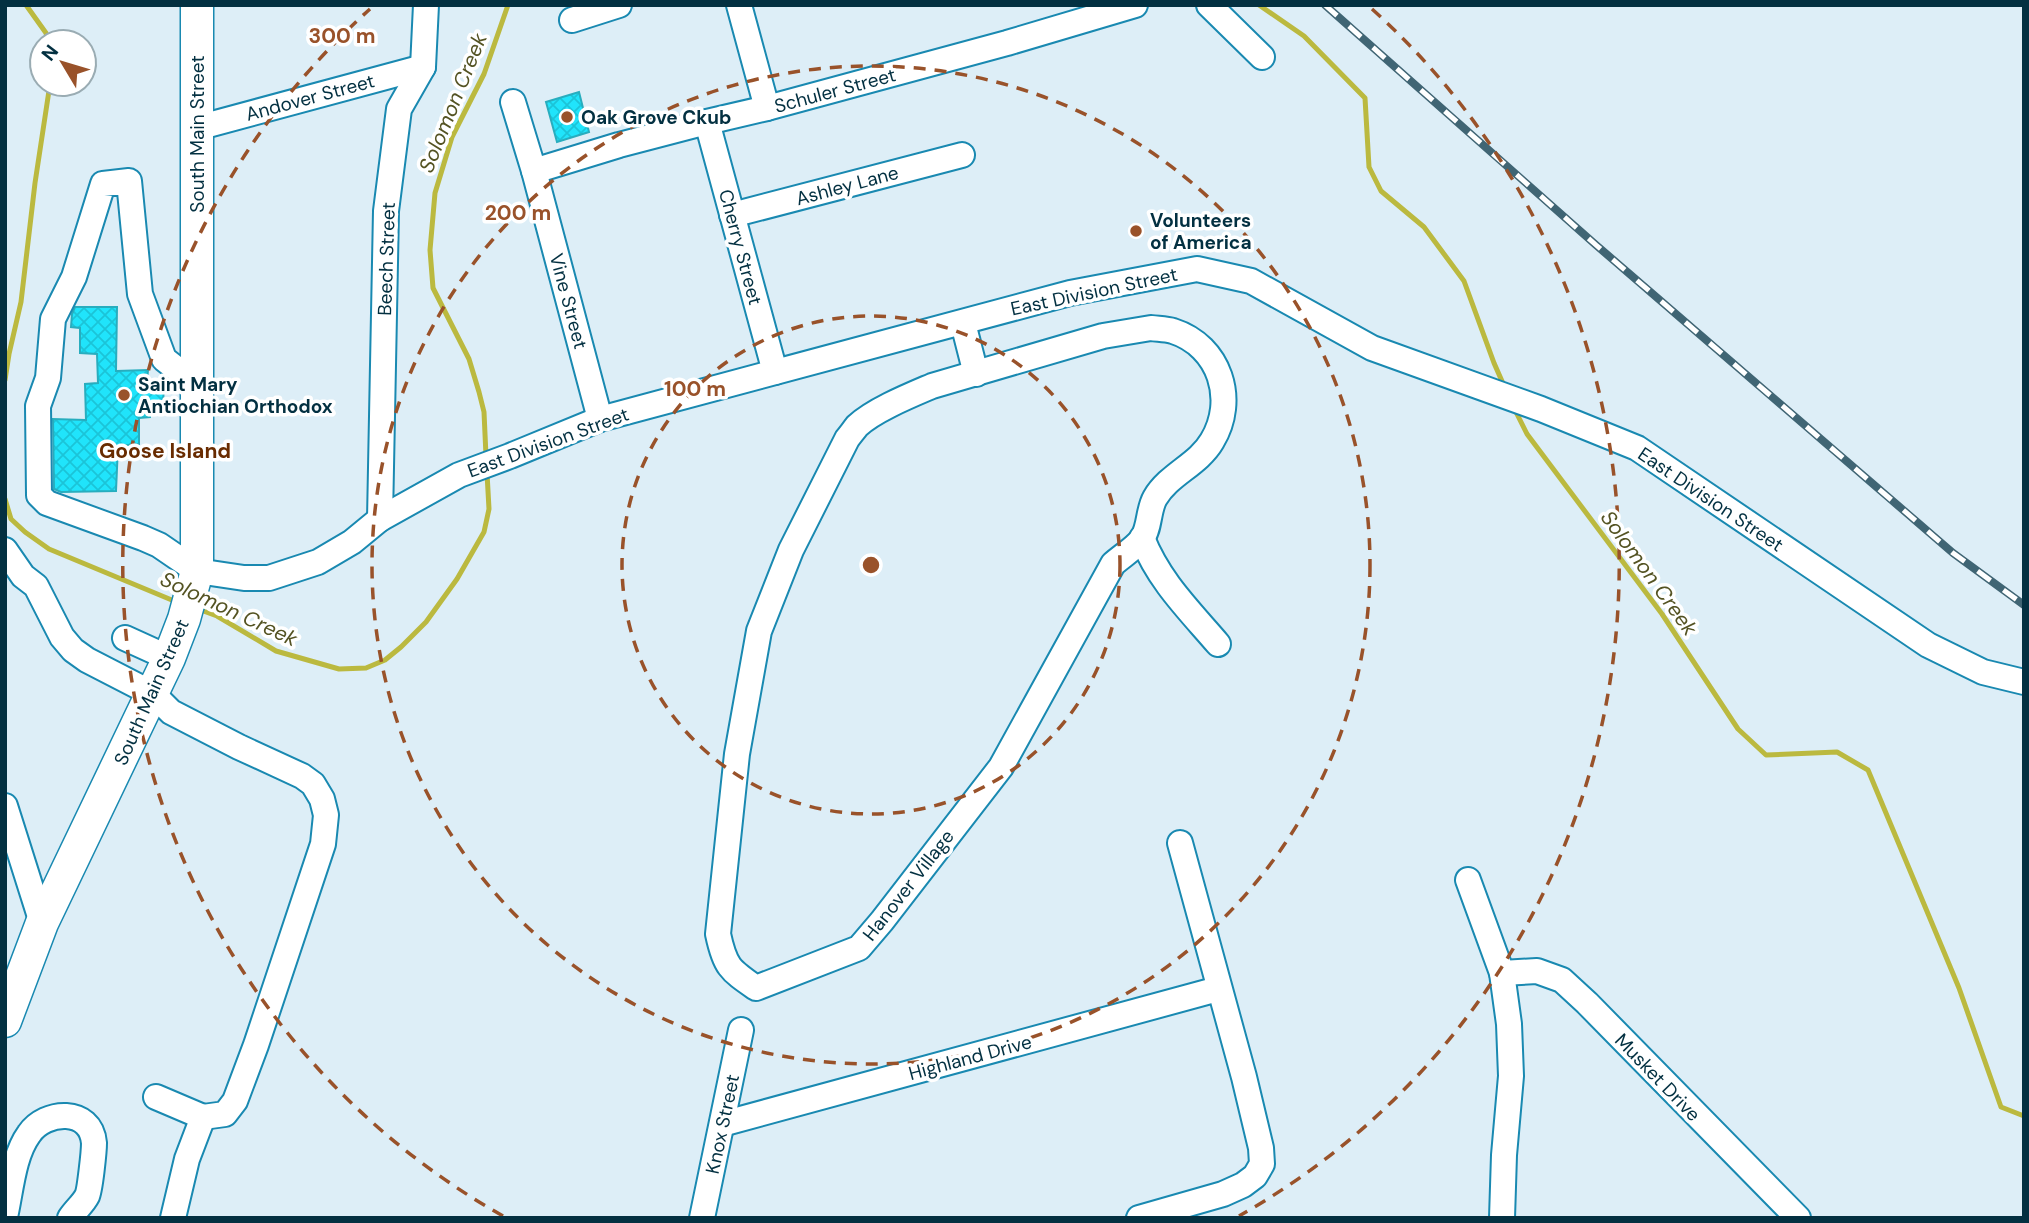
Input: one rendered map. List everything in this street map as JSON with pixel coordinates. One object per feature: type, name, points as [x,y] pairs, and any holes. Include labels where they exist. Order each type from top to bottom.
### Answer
[{"type":"main road","name":"South Main Street","points":[[5,1021],[41,923],[153,694],[169,658],[191,594],[197,385],[197,5]]},
{"type":"street","name":"Beech Street","points":[[380,519],[386,211],[399,109],[423,67],[426,5]]},
{"type":"street","points":[[572,20],[619,5]]},
{"type":"street","points":[[739,5],[767,108]]},
{"type":"street","name":"Schuler Street","points":[[534,171],[707,122],[1007,43],[1135,5]]},
{"type":"street","points":[[1209,5],[1262,57]]},
{"type":"street","name":"Andover Street","points":[[197,128],[423,67]]},
{"type":"street","name":"Vine Street","points":[[513,102],[600,419]]},
{"type":"street","name":"Cherry Street","points":[[707,122],[775,372]]},
{"type":"street","name":"Ashley Lane","points":[[733,215],[962,155]]},
{"type":"street","points":[[191,594],[159,545],[47,503],[39,495],[38,406],[48,378],[53,319],[74,277],[103,184],[129,181],[140,294],[164,359],[197,385]]},
{"type":"street","name":"East Division Street","points":[[191,594],[244,579],[269,578],[318,562],[352,542],[380,519],[459,475],[600,419],[1070,293],[1197,269],[1251,281],[1372,348],[1541,409],[1637,448],[1928,645],[1983,672],[2024,682]]},
{"type":"street","points":[[963,323],[976,374]]},
{"type":"street","name":"Hanover Village","points":[[1151,328],[1173,331],[1194,343],[1210,357],[1219,375],[1225,399],[1223,419],[1212,442],[1198,460],[1168,482],[1155,498],[1142,538],[1113,564],[1001,768],[859,948],[756,988],[732,972],[722,953],[718,934],[737,754],[759,631],[791,550],[837,457],[858,425],[908,396],[932,387],[1103,336],[1151,328]]},
{"type":"street","points":[[1142,538],[1162,579],[1217,644]]},
{"type":"street","points":[[5,550],[23,576],[36,586],[62,637],[73,650],[153,694],[171,712],[302,776],[313,784],[322,799],[326,815],[323,844],[235,1101],[225,1114],[204,1117],[156,1097]]},
{"type":"street","points":[[125,638],[169,658]]},
{"type":"street","points":[[5,806],[41,923]]},
{"type":"street","points":[[1139,1218],[1233,1190],[1255,1176],[1262,1164],[1258,1136],[1180,843]]},
{"type":"street","points":[[1468,880],[1502,973],[1509,1024],[1511,1076],[1502,1218]]},
{"type":"street","name":"Musket Drive","points":[[1502,973],[1537,971],[1562,981],[1587,1003],[1798,1218]]},
{"type":"street","name":"Highland Drive","points":[[722,1125],[1218,989]]},
{"type":"street","name":"Knox Street","points":[[702,1218],[741,1030]]},
{"type":"street","points":[[6,1217],[18,1160],[27,1137],[40,1122],[62,1115],[73,1117],[86,1125],[92,1132],[94,1144],[87,1196],[71,1218]]},
{"type":"street","points":[[173,1218],[187,1159],[204,1117]]},
{"type":"building","name":"Oak Grove Ckub","points":[[579,92],[589,132],[557,142],[546,102]]},
{"type":"building","name":"Saint Mary Antiochian Orthodox","points":[[75,307],[117,307],[116,371],[148,370],[147,381],[164,381],[163,407],[150,408],[150,417],[139,418],[139,444],[118,446],[116,491],[61,492],[54,489],[53,419],[86,420],[85,384],[98,383],[97,354],[80,353],[80,328],[71,327]]},
{"type":"waterway","name":"Solomon Creek","points":[[26,5],[42,28]]},
{"type":"waterway","name":"Solomon Creek","points":[[486,456],[484,412],[479,392],[469,359],[433,288],[430,250],[435,193],[452,137],[484,74],[508,5]]},
{"type":"waterway","name":"Solomon Creek","points":[[1259,5],[1304,36],[1365,98],[1369,167],[1381,191],[1424,227],[1464,281],[1505,388]]},
{"type":"waterway","name":"Solomon Creek","points":[[5,380],[21,302],[48,98]]},
{"type":"waterway","name":"Solomon Creek","points":[[1515,410],[1527,434],[1662,614],[1738,729],[1766,755],[1837,752],[1868,770],[1959,988],[2001,1107],[2024,1116]]},
{"type":"waterway","name":"Solomon Creek","points":[[198,609],[217,616],[276,651],[339,669],[366,668],[385,660],[426,622],[457,579],[484,532],[489,509],[487,473]]},
{"type":"waterway","name":"Solomon Creek","points":[[5,499],[11,519],[49,549],[179,603]]},
{"type":"railway","points":[[1325,5],[1596,245],[1953,553],[2024,605]]},
{"type":"place","name":"Oak Grove Ckub","points":[[567,117]]},
{"type":"place","name":"Volunteers of America","points":[[1136,231]]},
{"type":"place","name":"Saint Mary Antiochian Orthodox","points":[[124,395]]},
{"type":"district","name":"Goose Island","points":[[165,451]]}]
